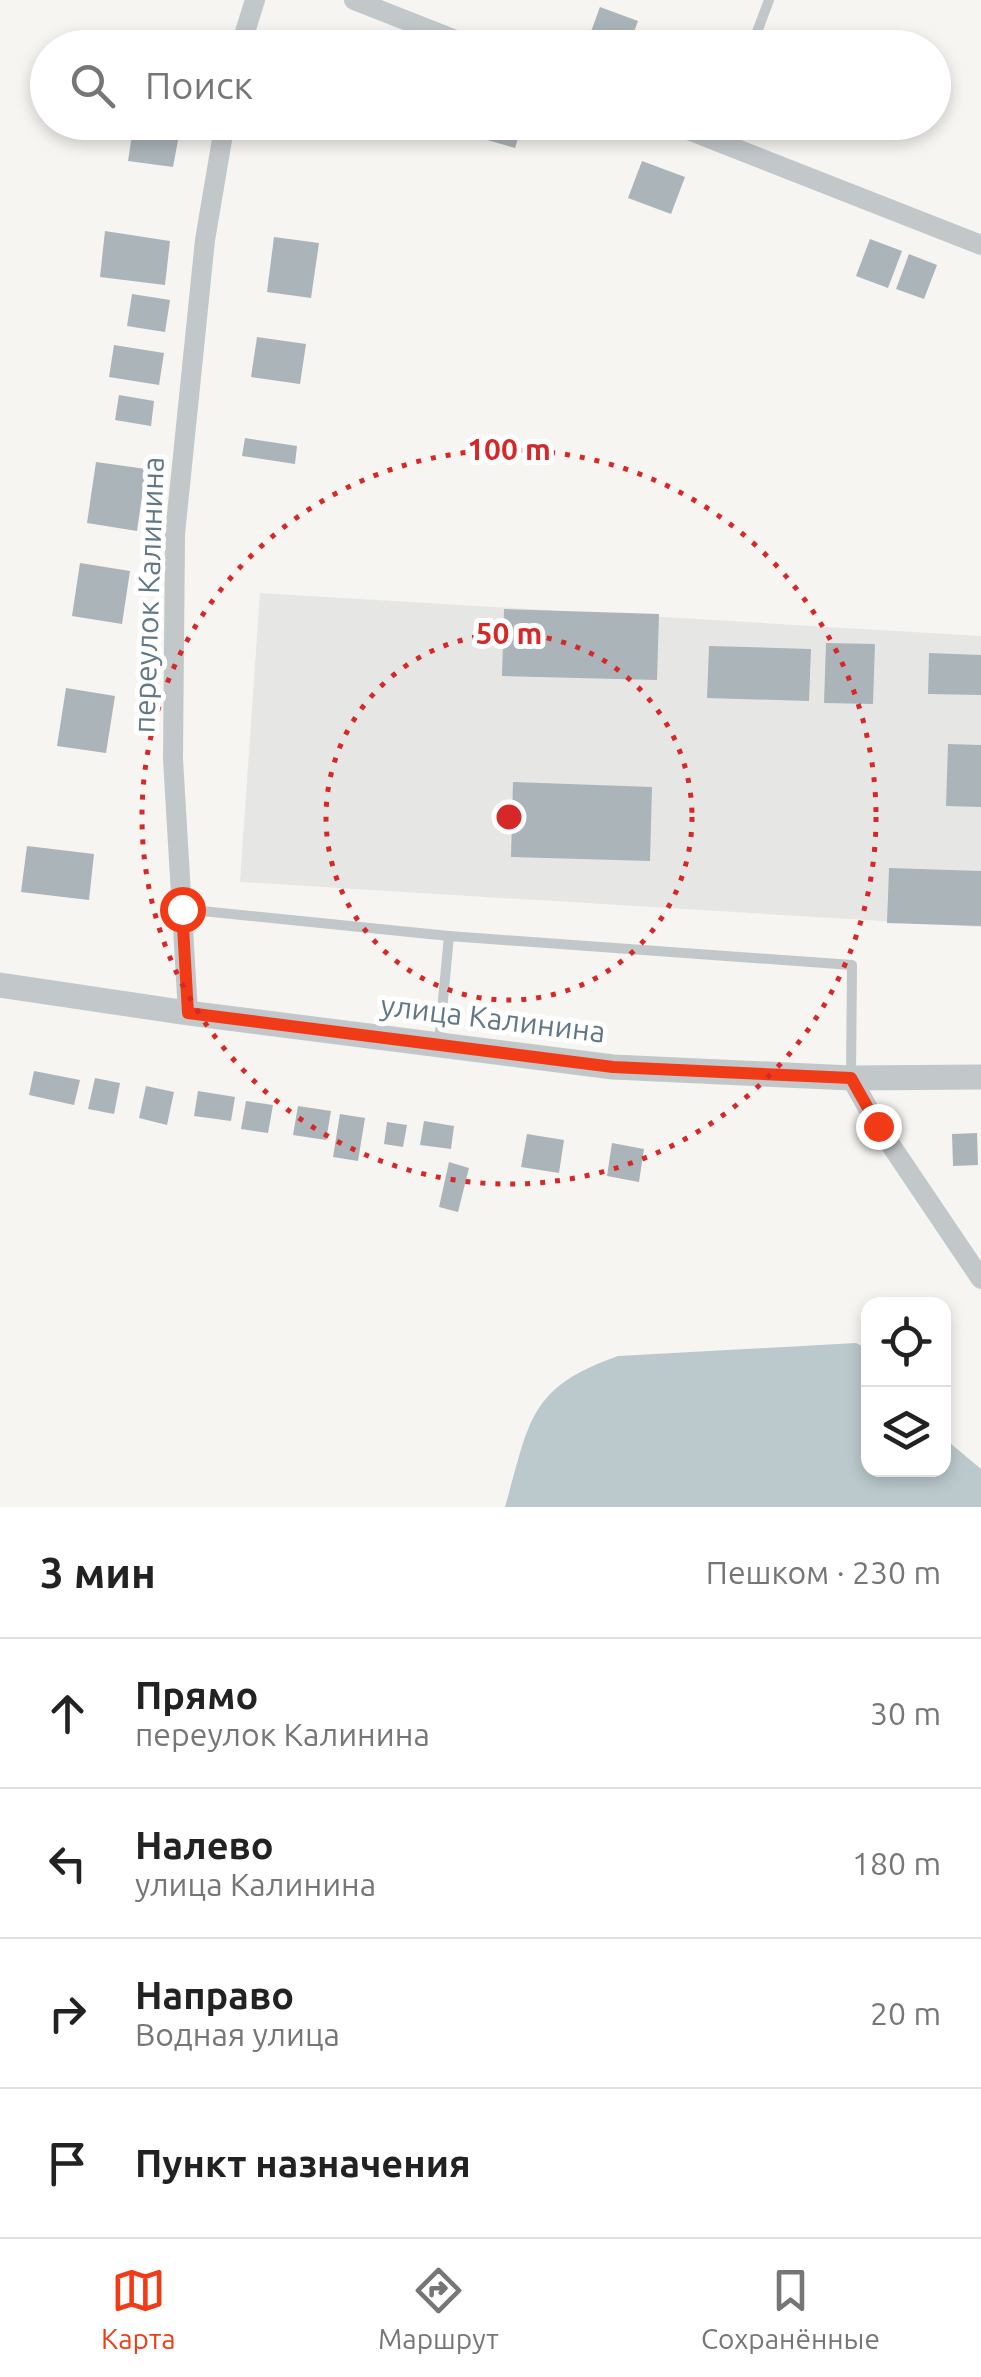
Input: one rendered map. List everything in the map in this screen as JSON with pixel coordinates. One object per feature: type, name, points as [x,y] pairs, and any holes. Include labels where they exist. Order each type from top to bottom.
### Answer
[{"type":"street","points":[[246,30],[255,0]]},
{"type":"street","points":[[354,0],[430,30]]},
{"type":"street","name":"переулок Калинина","points":[[188,1013],[173,759],[175,534],[206,240],[221,140]]},
{"type":"street","points":[[738,140],[981,245]]},
{"type":"street","name":"улица Калинина","points":[[0,985],[613,1067],[851,1078],[981,1078]]},
{"type":"street","points":[[851,1078],[878,1126],[981,1279]]},
{"type":"lane","points":[[757,30],[768,0]]},
{"type":"lane","points":[[182,909],[448,936],[852,965],[851,1078]]},
{"type":"lane","points":[[439,1045],[448,936]]},
{"type":"shaded area","points":[[260,593],[981,636],[981,927],[240,882]]},
{"type":"shaded area","points":[[856,1343],[861,1346],[861,1477],[951,1477],[951,1444],[981,1469],[981,1507],[505,1507],[528,1430],[549,1395],[588,1368],[618,1356]]},
{"type":"building","points":[[600,7],[638,21],[635,30],[592,30]]},
{"type":"building","points":[[131,140],[178,140],[173,167],[128,161]]},
{"type":"building","points":[[487,140],[517,140],[515,148]]},
{"type":"building","points":[[642,161],[685,177],[671,214],[628,198]]},
{"type":"building","points":[[105,231],[170,241],[165,285],[100,277]]},
{"type":"building","points":[[274,237],[319,243],[311,298],[267,292]]},
{"type":"building","points":[[870,239],[902,251],[888,288],[856,276]]},
{"type":"building","points":[[909,254],[937,265],[924,299],[896,289]]},
{"type":"building","points":[[132,294],[170,300],[165,332],[127,326]]},
{"type":"building","points":[[257,337],[306,344],[300,384],[251,377]]},
{"type":"building","points":[[114,345],[164,353],[159,385],[109,377]]},
{"type":"building","points":[[119,395],[154,401],[151,426],[115,420]]},
{"type":"building","points":[[245,438],[297,446],[295,464],[242,456]]},
{"type":"building","points":[[96,462],[146,469],[137,531],[87,523]]},
{"type":"building","points":[[80,563],[130,571],[122,624],[72,616]]},
{"type":"building","points":[[504,609],[659,614],[657,680],[502,676]]},
{"type":"building","points":[[826,643],[875,644],[873,704],[824,703]]},
{"type":"building","points":[[709,646],[811,649],[809,701],[707,698]]},
{"type":"building","points":[[929,653],[981,655],[981,695],[928,694]]},
{"type":"building","points":[[66,688],[115,696],[106,753],[57,746]]},
{"type":"building","points":[[948,744],[981,745],[981,807],[946,806]]},
{"type":"building","points":[[513,782],[652,787],[650,861],[511,857]]},
{"type":"building","points":[[27,846],[94,854],[89,900],[21,892]]},
{"type":"building","points":[[889,868],[981,871],[981,926],[887,923]]},
{"type":"building","points":[[34,1071],[80,1080],[74,1105],[29,1095]]},
{"type":"building","points":[[95,1078],[120,1083],[114,1114],[88,1109]]},
{"type":"building","points":[[146,1086],[174,1092],[167,1125],[139,1118]]},
{"type":"building","points":[[198,1091],[235,1097],[231,1121],[194,1116]]},
{"type":"building","points":[[246,1101],[273,1105],[268,1133],[241,1129]]},
{"type":"building","points":[[298,1106],[331,1111],[326,1140],[293,1135]]},
{"type":"building","points":[[340,1114],[365,1118],[358,1161],[333,1157]]},
{"type":"building","points":[[424,1121],[454,1126],[451,1149],[420,1145]]},
{"type":"building","points":[[387,1122],[407,1125],[403,1147],[384,1144]]},
{"type":"building","points":[[977,1133],[978,1165],[953,1166],[952,1134]]},
{"type":"building","points":[[527,1134],[564,1140],[559,1173],[521,1167]]},
{"type":"building","points":[[612,1143],[644,1149],[639,1182],[607,1176]]},
{"type":"building","points":[[449,1162],[469,1168],[458,1212],[439,1207]]},
{"type":"route","points":[[182,909],[188,1013],[613,1067],[851,1078],[878,1126]]}]
